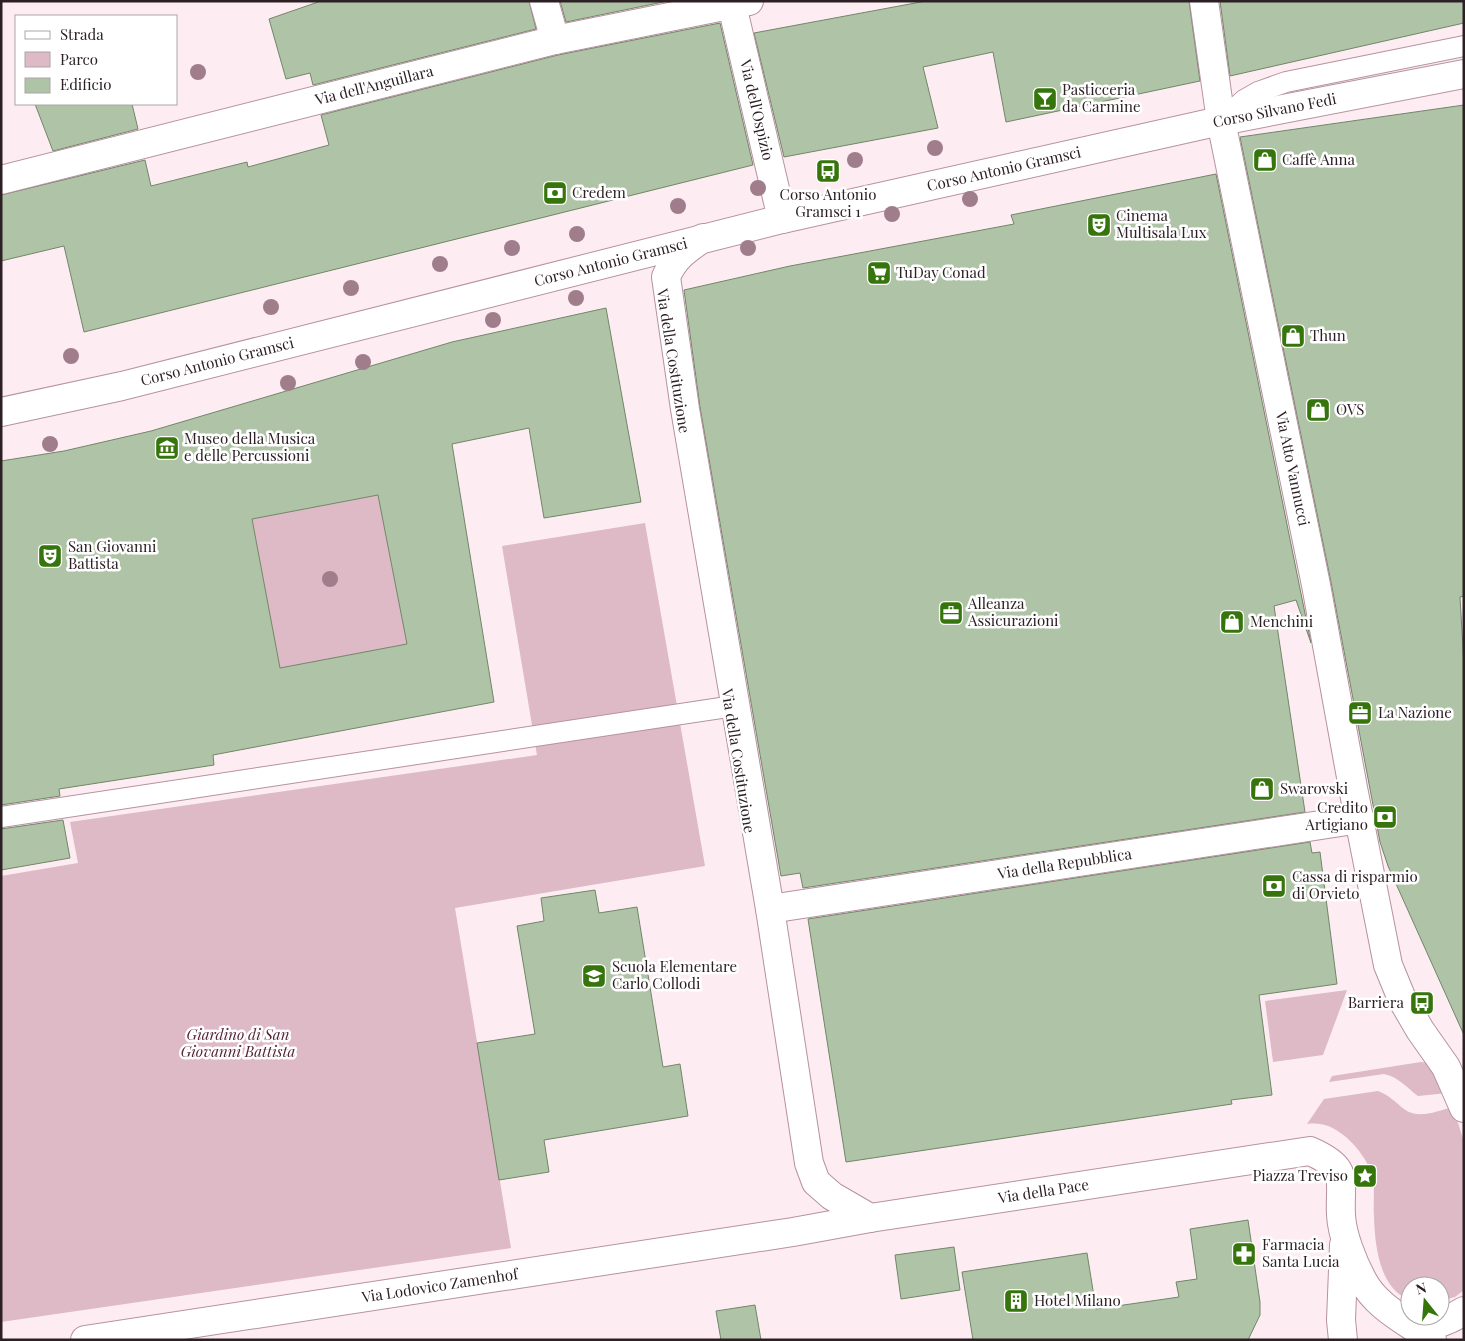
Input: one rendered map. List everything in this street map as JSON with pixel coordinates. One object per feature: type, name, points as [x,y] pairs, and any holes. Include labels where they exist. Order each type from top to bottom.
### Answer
[{"type":"street","points":[[544,1],[555,40]]},
{"type":"street","name":"Via Atto Vannucci","points":[[1204,1],[1221,121],[1314,575],[1360,818]]},
{"type":"street","name":"Via dell'Anguillara","points":[[1,180],[555,40],[738,2]]},
{"type":"street","name":"Via dell'Ospizio","points":[[738,2],[782,218]]},
{"type":"street","name":"Corso Silvano Fedi","points":[[1221,121],[1464,74]]},
{"type":"street","name":"Corso Antonio Gramsci","points":[[1,412],[657,268],[703,238],[782,218],[1221,121]]},
{"type":"street","name":"Via della Costituzione","points":[[657,268],[686,408],[732,706],[770,909],[810,1163],[816,1182],[826,1192],[863,1219]]},
{"type":"street","points":[[1360,818],[1388,964],[1402,999],[1420,1030],[1446,1066],[1464,1108]]},
{"type":"street","name":"Via della Repubblica","points":[[770,909],[1360,818]]},
{"type":"street","name":"Via della Pace","points":[[793,1232],[863,1219],[1310,1151],[1323,1156],[1335,1166],[1340,1174],[1342,1183],[1341,1215],[1344,1234]]},
{"type":"street","name":"Via Lodovico Zamenhof","points":[[85,1340],[793,1232]]},
{"type":"street","points":[[1344,1234],[1363,1282],[1375,1298],[1390,1310],[1436,1330]]},
{"type":"street","points":[[1343,1340],[1344,1234]]},
{"type":"lane","name":"Corso Silvano Fedi","points":[[1221,121],[1244,100],[1258,92],[1286,82],[1464,46]]},
{"type":"lane","name":"Corso Antonio Gramsci","points":[[1,421],[200,376],[646,262],[657,268]]},
{"type":"lane","points":[[1,816],[732,706]]},
{"type":"lane","name":"Via della Costituzione","points":[[732,706],[801,1163],[806,1183],[814,1195],[833,1208],[863,1219]]},
{"type":"green space","points":[[378,495],[407,644],[280,668],[252,519]]},
{"type":"green space","name":"Giardino di San Giovanni Battista","points":[[645,523],[705,866],[455,908],[511,1248],[1,1322],[1,876],[78,863],[70,822],[537,755],[502,546]]},
{"type":"green space","points":[[1347,990],[1323,1055],[1273,1062],[1265,1001]]},
{"type":"green space","points":[[1421,1062],[1428,1063],[1448,1093],[1418,1096],[1398,1080],[1384,1074],[1329,1082],[1332,1076]]},
{"type":"green space","points":[[1378,1091],[1404,1109],[1415,1114],[1428,1114],[1453,1107],[1464,1142],[1464,1290],[1455,1297],[1450,1298],[1450,1276],[1400,1276],[1400,1294],[1391,1286],[1385,1276],[1378,1253],[1374,1212],[1374,1183],[1369,1166],[1359,1151],[1341,1133],[1323,1125],[1307,1124],[1324,1099]]},
{"type":"building","points":[[321,1],[529,1],[536,29],[313,85],[310,73],[286,79],[269,19]]},
{"type":"building","points":[[560,1],[668,1],[566,22]]},
{"type":"building","points":[[926,1],[1189,1],[1200,81],[1006,122],[993,52],[923,67],[938,128],[784,157],[754,33]]},
{"type":"building","points":[[1220,1],[1464,1],[1464,23],[1230,76]]},
{"type":"building","points":[[720,23],[753,165],[84,332],[64,246],[1,261],[1,195],[145,160],[151,186],[247,162],[248,167],[329,145],[321,115],[558,55]]},
{"type":"building","points":[[35,105],[132,105],[138,129],[53,151]]},
{"type":"building","points":[[1464,105],[1464,596],[1460,597],[1464,665],[1464,1035],[1388,866],[1380,842],[1331,582],[1240,137]]},
{"type":"building","points":[[1216,174],[1311,643],[1296,600],[1274,606],[1305,812],[803,888],[800,873],[781,876],[700,407],[684,290],[790,266],[1014,224],[1011,215]]},
{"type":"building","points":[[606,308],[641,502],[544,518],[529,428],[452,444],[494,702],[213,755],[214,765],[59,789],[60,796],[1,805],[1,461],[64,451],[151,431],[452,342]],"holes":[[[378,495],[407,644],[280,668],[252,519]]]},
{"type":"building","points":[[63,820],[70,858],[1,870],[1,829]]},
{"type":"building","points":[[1310,842],[1312,853],[1320,852],[1337,984],[1259,995],[1272,1095],[1231,1100],[1232,1104],[846,1162],[808,919]]},
{"type":"building","points":[[595,890],[599,913],[637,907],[663,1067],[680,1064],[688,1116],[544,1140],[549,1172],[499,1180],[477,1043],[535,1034],[517,926],[544,921],[541,898]]},
{"type":"building","points":[[1248,1220],[1260,1302],[1260,1315],[1248,1340],[973,1340],[962,1272],[1087,1253],[1096,1309],[1179,1297],[1176,1282],[1197,1279],[1190,1229]]},
{"type":"building","points":[[954,1247],[960,1290],[901,1299],[895,1255]]},
{"type":"building","points":[[755,1305],[761,1340],[721,1340],[716,1311]]},
{"type":"place","name":"Pasticceria da Carmine","points":[[1045,99]]},
{"type":"place","name":"Caffè Anna","points":[[1265,160]]},
{"type":"place","name":"Corso Antonio Gramsci 1","points":[[828,171]]},
{"type":"place","name":"Credem","points":[[555,193]]},
{"type":"place","name":"Cinema Multisala Lux","points":[[1099,225]]},
{"type":"place","name":"TuDay Conad","points":[[879,273]]},
{"type":"place","name":"Thun","points":[[1293,336]]},
{"type":"place","name":"OVS","points":[[1318,410]]},
{"type":"place","name":"Museo della Musica e delle Percussioni","points":[[167,448]]},
{"type":"place","name":"San Giovanni Battista","points":[[50,556]]},
{"type":"place","name":"Alleanza Assicurazioni","points":[[951,613]]},
{"type":"place","name":"Menchini","points":[[1232,622]]},
{"type":"place","name":"La Nazione","points":[[1360,713]]},
{"type":"place","name":"Swarovski","points":[[1262,789]]},
{"type":"place","name":"Credito Artigiano","points":[[1385,817]]},
{"type":"place","name":"Cassa di risparmio di Orvieto","points":[[1274,886]]},
{"type":"place","name":"Scuola Elementare Carlo Collodi","points":[[594,976]]},
{"type":"place","name":"Barriera","points":[[1422,1003]]},
{"type":"place","name":"Piazza Treviso","points":[[1365,1176]]},
{"type":"place","name":"Farmacia Santa Lucia","points":[[1244,1254]]},
{"type":"place","name":"Hotel Milano","points":[[1016,1301]]}]
